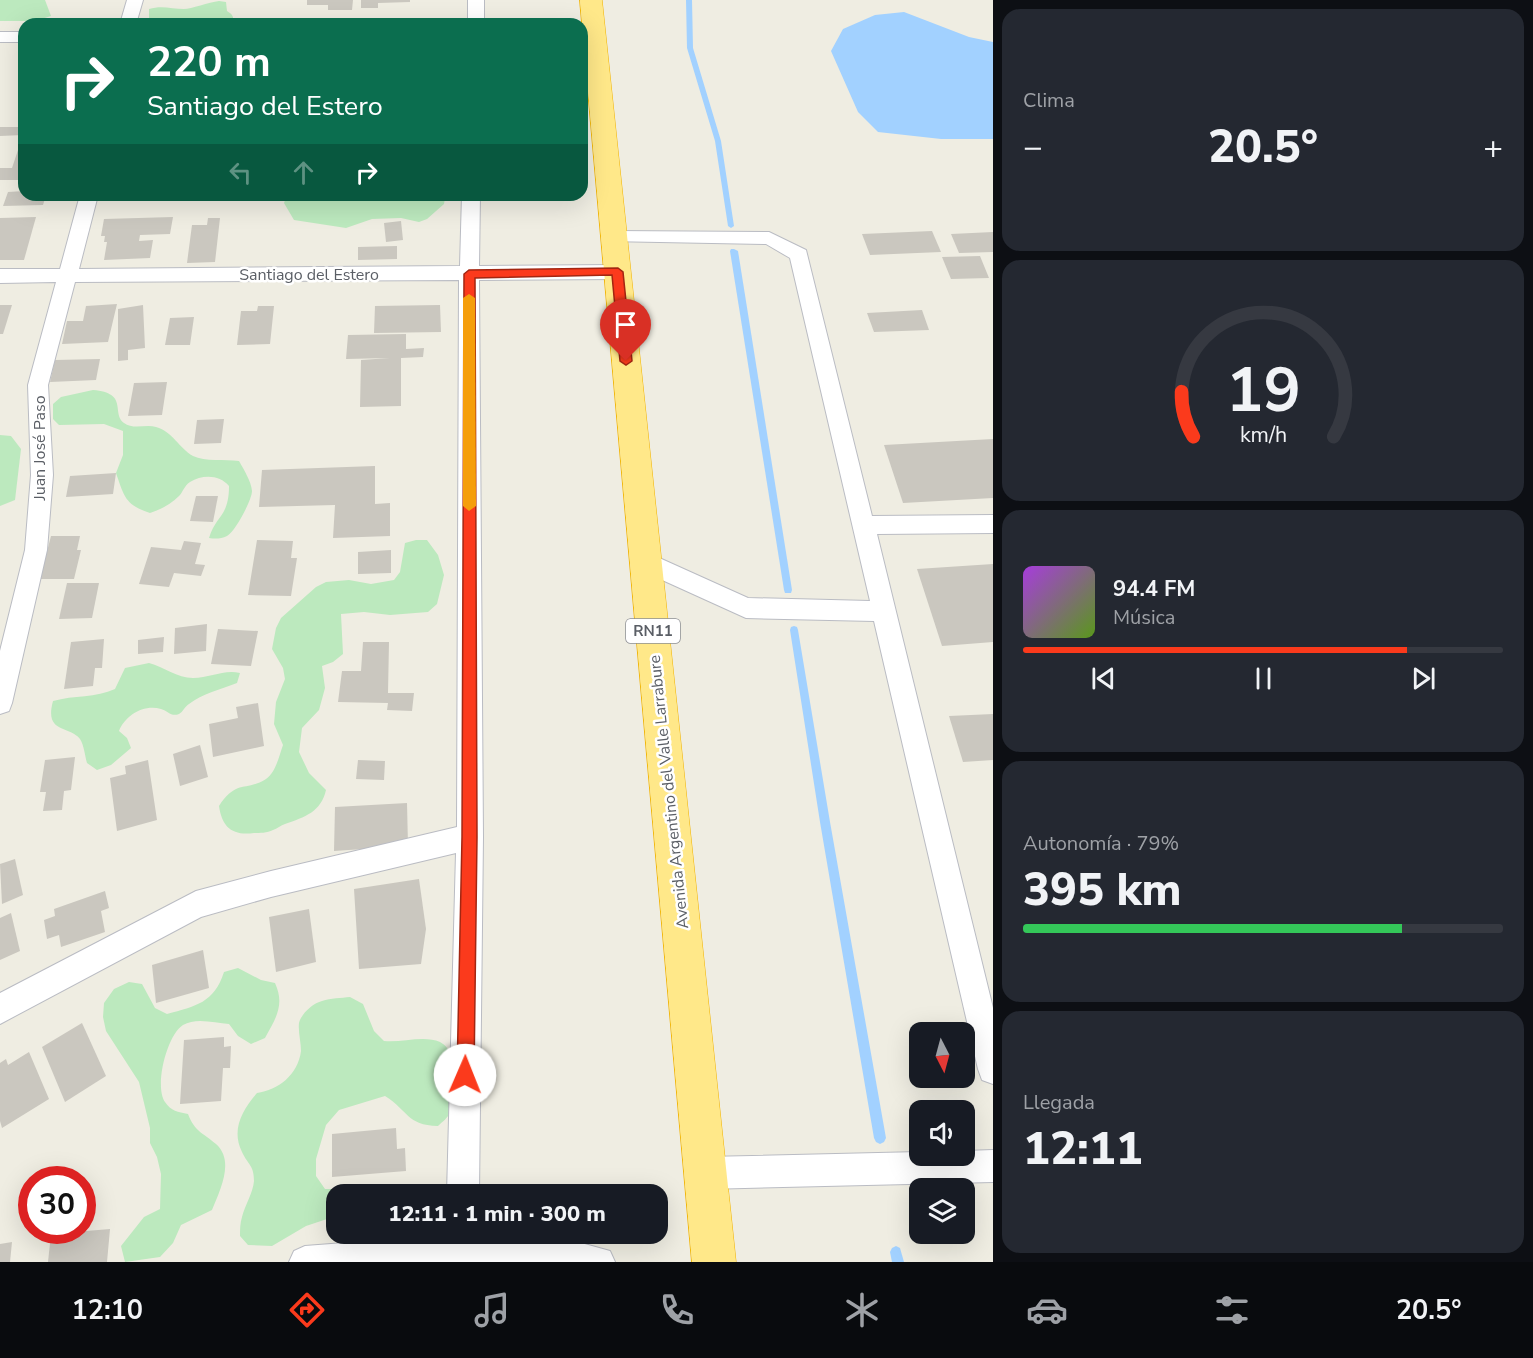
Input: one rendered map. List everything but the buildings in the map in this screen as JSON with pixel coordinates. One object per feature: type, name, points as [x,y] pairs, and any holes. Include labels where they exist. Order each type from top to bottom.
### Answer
[{"type":"highway","name":"Avenida Argentino del Valle Larrabure","points":[[591,0],[589,39],[618,272],[714,1262]]},
{"type":"street","points":[[130,18],[135,0]]},
{"type":"street","points":[[476,18],[477,0]]},
{"type":"street","points":[[0,37],[18,37]]},
{"type":"street","name":"Juan José Paso","points":[[0,704],[36,550],[42,475],[38,385],[87,201]]},
{"type":"street","points":[[463,1184],[470,837],[471,201]]},
{"type":"street","points":[[614,237],[769,238],[799,255],[993,1069]]},
{"type":"street","name":"Santiago del Estero","points":[[0,276],[618,272]]},
{"type":"street","points":[[863,525],[993,524]]},
{"type":"street","points":[[646,562],[746,608],[884,611]]},
{"type":"street","points":[[0,1009],[196,906],[271,884],[470,837]]},
{"type":"street","points":[[705,1173],[993,1166]]},
{"type":"street","points":[[305,1262],[462,1248],[552,1251],[598,1262]]},
{"type":"green space","points":[[0,0],[45,0],[51,16],[18,18],[18,21],[0,21]]},
{"type":"green space","points":[[219,1],[226,2],[227,11],[233,18],[149,18],[149,9],[163,7],[187,9]]},
{"type":"green space","points":[[285,201],[444,201],[427,219],[419,222],[401,218],[372,219],[346,228],[294,220]]},
{"type":"green space","points":[[93,390],[104,392],[115,399],[120,419],[128,425],[152,426],[162,429],[188,453],[198,458],[239,461],[249,479],[252,491],[242,515],[227,536],[209,538],[227,504],[229,486],[225,482],[211,477],[190,482],[172,502],[150,513],[130,503],[116,473],[123,455],[123,431],[104,424],[59,425],[53,419],[53,404],[61,397]]},
{"type":"green space","points":[[0,435],[11,436],[21,449],[15,500],[0,506]]},
{"type":"green space","points":[[427,540],[438,555],[444,575],[437,604],[428,612],[390,615],[364,612],[341,614],[343,654],[333,662],[322,666],[325,688],[319,710],[302,728],[299,752],[309,773],[326,790],[320,804],[311,813],[268,832],[246,834],[229,828],[223,820],[219,806],[236,789],[266,779],[277,764],[283,745],[274,724],[276,702],[285,679],[283,668],[272,649],[276,628],[281,618],[316,587],[326,582],[349,580],[371,584],[394,580],[400,572],[405,543]]},
{"type":"green space","points":[[149,663],[187,678],[228,672],[240,673],[237,683],[200,697],[179,714],[148,708],[130,716],[119,731],[127,738],[131,748],[111,765],[97,770],[87,763],[80,739],[55,724],[51,712],[53,701],[108,692],[115,689],[125,668]]},
{"type":"green space","points":[[238,968],[261,980],[275,983],[279,998],[278,1011],[265,1038],[251,1044],[238,1036],[229,1024],[200,1021],[188,1023],[177,1031],[172,1039],[162,1073],[162,1095],[167,1105],[175,1111],[188,1114],[196,1128],[222,1151],[225,1167],[219,1194],[212,1210],[181,1225],[173,1243],[160,1257],[125,1262],[121,1246],[144,1217],[160,1209],[161,1174],[157,1157],[150,1143],[150,1128],[139,1082],[106,1031],[103,1017],[104,1003],[114,989],[129,982],[142,984],[155,1008],[167,1014],[203,1002],[215,991],[224,972]]},
{"type":"green space","points":[[350,997],[363,1004],[374,1031],[384,1041],[427,1039],[440,1042],[446,1047],[451,1055],[454,1074],[449,1114],[438,1126],[420,1123],[413,1120],[385,1096],[339,1110],[326,1125],[316,1159],[316,1176],[326,1189],[326,1219],[306,1226],[272,1246],[248,1245],[240,1236],[240,1226],[251,1194],[254,1176],[239,1144],[240,1121],[247,1106],[257,1093],[272,1089],[291,1074],[301,1051],[300,1020],[311,1006],[329,999]]},
{"type":"water","points":[[904,12],[969,37],[993,42],[993,139],[941,139],[878,132],[858,112],[831,51],[843,29],[875,15]]},
{"type":"waterway","points":[[689,0],[690,48],[718,141],[731,226]]},
{"type":"waterway","points":[[734,251],[788,590]]},
{"type":"waterway","points":[[794,630],[880,1138]]},
{"type":"waterway","points":[[896,1252],[898,1262]]},
{"type":"slow traffic","points":[[469,298],[469,506]]},
{"type":"route","points":[[465,1075],[470,837],[469,274],[618,272],[626,361]]}]
